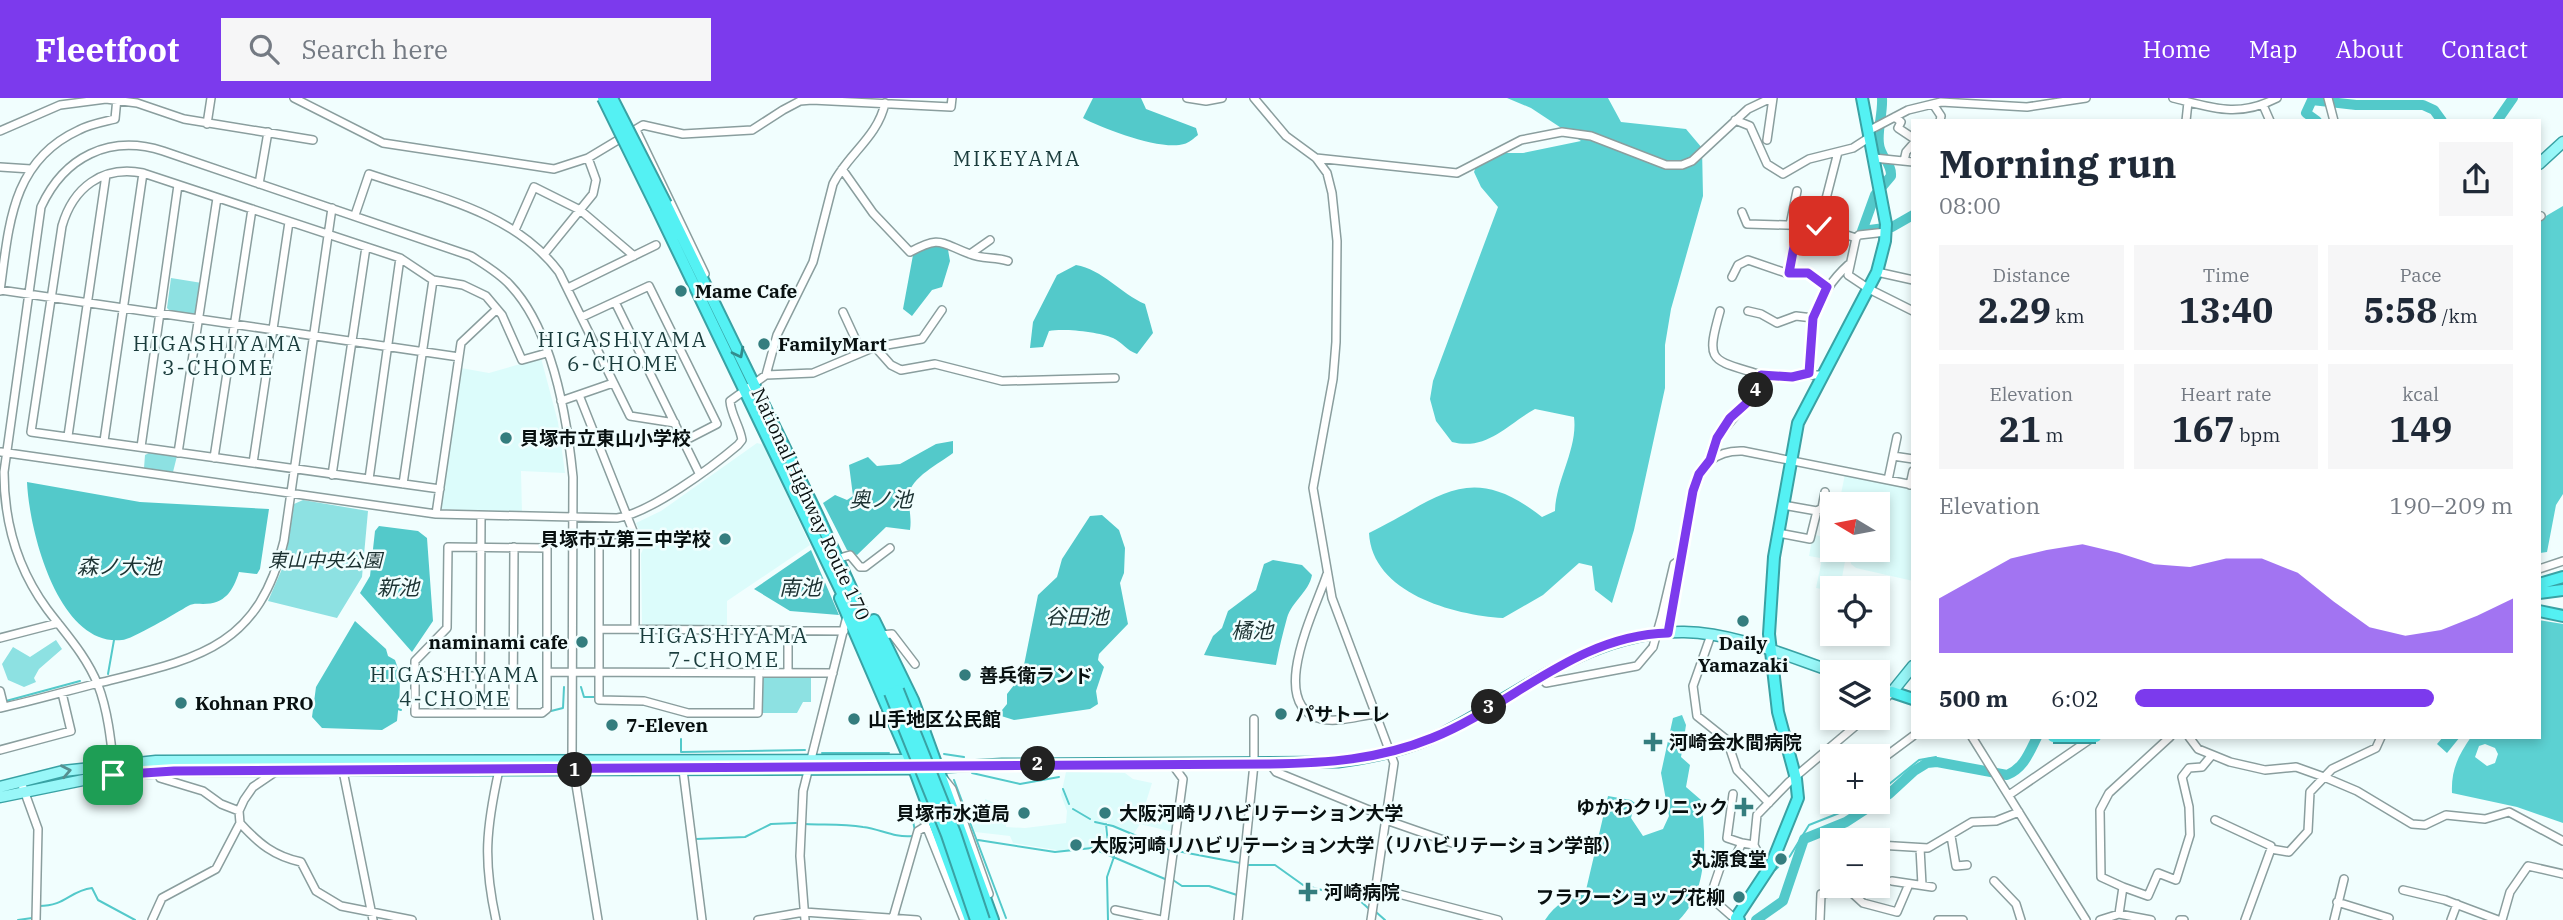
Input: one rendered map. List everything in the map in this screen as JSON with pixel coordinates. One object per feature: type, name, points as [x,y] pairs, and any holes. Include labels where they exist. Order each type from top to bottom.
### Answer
[{"type":"highway","name":"National Highway Route 170","points":[[600,98],[662,206],[720,316],[817,514],[945,807],[985,920]]},
{"type":"highway","name":"National Highway Route 170","points":[[612,98],[744,390],[894,691],[976,920]]},
{"type":"highway","points":[[1736,919],[1767,873],[1797,804],[1796,779],[1778,712],[1771,650],[1772,570],[1798,423],[1877,272],[1886,228],[1862,98]]},
{"type":"highway","points":[[817,514],[843,557],[913,700],[995,920]]},
{"type":"highway","points":[[832,568],[831,578],[911,764],[970,920]]},
{"type":"highway","points":[[2541,583],[2563,577]]},
{"type":"highway","points":[[2541,593],[2563,590]]},
{"type":"highway","points":[[2541,611],[2563,607]]},
{"type":"highway","points":[[2541,611],[2563,616]]},
{"type":"highway","points":[[1892,692],[1911,698]]},
{"type":"main road","points":[[2541,162],[2563,142]]},
{"type":"main road","points":[[0,787],[24,786],[114,769],[911,764],[940,769],[956,766],[1338,762],[1391,753],[1444,733],[1541,676],[1614,642],[1668,633],[1711,635],[1771,650],[1820,667]]},
{"type":"main road","points":[[1892,692],[1911,668]]},
{"type":"main road","points":[[114,769],[158,772],[275,772],[499,770],[573,765],[683,770],[808,765]]},
{"type":"main road","points":[[0,797],[24,786]]},
{"type":"street","points":[[207,124],[211,98]]},
{"type":"street","points":[[294,98],[347,126],[398,146],[554,169],[588,158],[643,125],[683,134],[752,130],[783,110],[808,99],[951,107],[952,98]]},
{"type":"street","points":[[600,98],[636,172],[641,174],[654,167]]},
{"type":"street","points":[[1187,98],[1222,98]]},
{"type":"street","points":[[1254,98],[1286,136],[1316,158],[1327,173],[1337,241],[1333,379],[1313,488],[1335,608],[1394,763],[1371,920]]},
{"type":"street","points":[[1316,158],[1457,173],[1521,140],[1563,132],[1591,136],[1666,165],[1682,165],[1700,154],[1748,108],[1772,98],[1767,140]]},
{"type":"street","points":[[1735,120],[1750,126],[1767,164],[1783,174],[1809,159],[1853,148],[1895,117],[1945,100],[2027,107],[2086,98]]},
{"type":"street","points":[[2173,98],[2211,109],[2243,110],[2277,98]]},
{"type":"street","points":[[2328,98],[2333,117]]},
{"type":"street","points":[[117,99],[115,119],[77,130],[56,143],[31,169],[14,200],[0,290],[312,333],[459,357]]},
{"type":"street","points":[[0,131],[60,104],[117,99],[207,124],[313,140]]},
{"type":"street","points":[[2186,119],[2188,102]]},
{"type":"street","points":[[2265,102],[2269,119]]},
{"type":"street","points":[[766,375],[777,335],[813,262],[833,184],[842,169],[867,141],[885,103]]},
{"type":"street","points":[[1933,104],[1940,119]]},
{"type":"street","points":[[1895,117],[1901,122],[1898,128],[1911,137]]},
{"type":"street","points":[[636,130],[689,236],[719,304],[720,316]]},
{"type":"street","points":[[259,184],[268,132]]},
{"type":"street","points":[[114,769],[97,683],[78,649],[37,594],[18,556],[5,507],[2,452],[41,207],[50,187],[81,158],[108,146],[142,146],[355,215],[471,256],[510,285],[527,307],[547,353],[561,401],[572,466],[573,765],[598,920]]},
{"type":"street","points":[[1819,226],[1838,152]]},
{"type":"street","points":[[545,253],[596,187],[594,171],[588,158]]},
{"type":"street","points":[[1874,158],[1908,161]]},
{"type":"street","points":[[0,167],[31,169]]},
{"type":"street","points":[[842,169],[873,213],[909,252],[937,240],[948,242],[970,254],[1008,261]]},
{"type":"street","points":[[440,489],[31,432],[62,226],[70,202],[89,183],[106,175],[127,170],[143,173],[400,258],[433,280],[474,290],[497,309],[522,360],[547,353]]},
{"type":"street","points":[[104,441],[143,173]]},
{"type":"street","points":[[355,215],[369,174],[484,212],[515,230],[545,253],[568,288],[631,416],[675,423]]},
{"type":"street","points":[[68,436],[106,175]]},
{"type":"street","points":[[141,447],[178,185]]},
{"type":"street","points":[[515,230],[534,187],[580,210],[634,256]]},
{"type":"street","points":[[1789,273],[1797,191]]},
{"type":"street","points":[[178,453],[217,198]]},
{"type":"street","points":[[0,691],[2,707],[196,657],[245,623],[267,592],[284,541],[332,208]]},
{"type":"street","points":[[214,458],[252,209]]},
{"type":"street","points":[[1742,212],[1747,224],[1819,226],[1856,238]]},
{"type":"street","points":[[253,463],[289,222]]},
{"type":"street","points":[[1886,228],[1856,238],[1848,265],[1848,275],[1911,310]]},
{"type":"street","points":[[970,254],[990,240]]},
{"type":"street","points":[[568,288],[656,245]]},
{"type":"street","points":[[332,475],[366,247]]},
{"type":"street","points":[[369,480],[400,258]]},
{"type":"street","points":[[1732,277],[1738,265],[1748,260],[1789,273],[1808,273],[1827,287]]},
{"type":"street","points":[[1809,373],[1813,318],[1827,287],[1848,265]]},
{"type":"street","points":[[1877,272],[1911,280]]},
{"type":"street","points":[[403,484],[433,280]]},
{"type":"street","points":[[582,317],[649,286],[717,424],[684,441]]},
{"type":"street","points":[[615,302],[699,473]]},
{"type":"street","points":[[436,514],[461,343],[497,309]]},
{"type":"street","points":[[2,452],[436,514],[481,517],[627,516],[653,504],[743,440],[730,401],[766,375],[813,373],[861,351],[922,339],[942,310]]},
{"type":"street","points":[[1720,311],[1710,347],[1712,353],[1729,365],[1761,375],[1822,375]]},
{"type":"street","points":[[1748,311],[1761,314],[1777,323],[1796,316],[1813,318]]},
{"type":"street","points":[[843,312],[861,351]]},
{"type":"street","points":[[874,347],[891,365],[901,370],[935,365],[1002,381],[1115,378]]},
{"type":"street","points":[[1668,633],[1679,575],[1678,562],[1699,474],[1710,460],[1717,438],[1730,418],[1750,400],[1761,375]]},
{"type":"street","points":[[561,401],[614,383]]},
{"type":"street","points":[[579,395],[636,543],[635,629]]},
{"type":"street","points":[[1888,480],[1896,437]]},
{"type":"street","points":[[1710,460],[1731,451],[1791,460],[1911,485]]},
{"type":"street","points":[[1893,456],[1911,459]]},
{"type":"street","points":[[1783,505],[1817,511],[1820,509]]},
{"type":"street","points":[[1778,533],[1810,539],[1817,511]]},
{"type":"street","points":[[480,713],[481,517]]},
{"type":"street","points":[[636,543],[600,543],[598,700],[644,701],[688,713],[758,713],[759,673]]},
{"type":"street","points":[[448,547],[481,547],[547,548],[547,709],[542,713],[415,713],[415,661],[447,628],[448,547]]},
{"type":"street","points":[[513,713],[514,547]]},
{"type":"street","points":[[843,557],[850,555],[860,567],[865,567],[890,548]]},
{"type":"street","points":[[2541,568],[2563,561]]},
{"type":"street","points":[[1541,676],[1546,683],[1592,677],[1637,666],[1650,654],[1674,564],[1678,562]]},
{"type":"street","points":[[1328,570],[1301,648],[1295,672],[1295,692],[1302,706],[1321,719],[1375,714]]},
{"type":"street","points":[[804,916],[801,816],[808,765],[848,616]]},
{"type":"street","points":[[0,637],[58,623]]},
{"type":"street","points":[[599,629],[844,631]]},
{"type":"street","points":[[788,630],[788,673]]},
{"type":"street","points":[[881,635],[892,634],[915,664]]},
{"type":"street","points":[[1711,635],[1693,686],[1697,716],[1727,740],[1737,770],[1769,803]]},
{"type":"street","points":[[547,672],[832,673]]},
{"type":"street","points":[[415,676],[480,676]]},
{"type":"street","points":[[0,750],[71,731],[62,693]]},
{"type":"street","points":[[1238,920],[1254,764],[1254,719]]},
{"type":"street","points":[[1767,873],[1754,845],[1757,815],[1851,730]]},
{"type":"street","points":[[1890,753],[1911,737]]},
{"type":"street","points":[[1973,739],[2085,920]]},
{"type":"street","points":[[2009,795],[2092,739]]},
{"type":"street","points":[[2168,739],[2109,793],[2099,810],[2101,877],[2123,887],[2148,896],[2158,873],[2176,880],[2190,835],[2189,807],[2182,777],[2189,768],[2202,767],[2212,755]]},
{"type":"street","points":[[2190,739],[2198,749],[2212,755],[2265,770],[2296,767],[2323,777],[2357,791],[2412,824],[2424,825],[2446,815],[2485,819],[2508,812],[2563,841]]},
{"type":"street","points":[[2271,849],[2289,852],[2308,831],[2309,792],[2332,769],[2375,748],[2380,739]]},
{"type":"street","points":[[1115,909],[1162,920],[1183,779],[1172,764]]},
{"type":"street","points":[[1270,764],[1276,772],[1348,804],[1452,843]]},
{"type":"street","points":[[940,769],[959,807],[995,920]]},
{"type":"street","points":[[496,920],[488,885],[486,827],[499,770]]},
{"type":"street","points":[[683,770],[702,920]]},
{"type":"street","points":[[343,771],[373,917]]},
{"type":"street","points":[[158,772],[160,778],[203,791],[221,804],[239,811]]},
{"type":"street","points":[[152,920],[162,898],[216,869],[240,823],[239,811],[253,787],[275,772]]},
{"type":"street","points":[[24,786],[38,829],[36,920]]},
{"type":"street","points":[[1733,794],[1727,838],[1754,845]]},
{"type":"street","points":[[926,802],[923,813],[926,826],[964,920]]},
{"type":"street","points":[[1890,846],[1928,848],[1972,822],[1996,821],[2019,812]]},
{"type":"street","points":[[2215,820],[2271,845],[2245,920]]},
{"type":"street","points":[[240,823],[258,843],[278,857],[301,862],[316,891],[325,897],[341,906],[373,917],[411,920]]},
{"type":"street","points":[[893,918],[918,831],[926,826]]},
{"type":"street","points":[[1951,835],[1956,866],[1967,865]]},
{"type":"street","points":[[1736,919],[1710,897],[1723,859],[1736,855],[1742,843]]},
{"type":"street","points":[[1920,848],[1922,885]]},
{"type":"street","points":[[2403,890],[2457,904],[2500,920],[2510,892],[2528,866],[2563,874]]},
{"type":"street","points":[[2334,920],[2344,879]]},
{"type":"street","points":[[1892,881],[1932,887]]},
{"type":"street","points":[[1994,881],[2017,904],[2021,920]]},
{"type":"street","points":[[1820,920],[1821,894],[1851,892],[1863,903],[1897,912],[1909,884]]},
{"type":"street","points":[[2119,914],[2123,887]]},
{"type":"street","points":[[1376,888],[1498,920]]},
{"type":"street","points":[[2337,902],[2389,918]]},
{"type":"street","points":[[2451,920],[2457,904]]},
{"type":"street","points":[[2100,920],[2119,914],[2151,920]]},
{"type":"street","points":[[758,920],[804,916],[917,920]]},
{"type":"street","points":[[1938,920],[1963,920]]},
{"type":"shaded area","points":[[1507,98],[1608,98],[1621,122],[1686,129],[1702,148],[1703,196],[1671,309],[1665,345],[1665,388],[1634,530],[1612,603],[1595,590],[1592,566],[1579,563],[1543,595],[1503,618],[1461,612],[1418,597],[1384,571],[1374,554],[1369,533],[1454,490],[1494,490],[1542,517],[1555,511],[1559,487],[1573,441],[1574,417],[1535,409],[1486,440],[1464,444],[1452,442],[1436,421],[1430,399],[1433,381],[1498,207],[1481,187],[1474,172],[1479,159],[1497,153],[1523,153],[1581,141],[1531,108]]},
{"type":"shaded area","points":[[2563,206],[2563,494],[2556,505],[2547,552],[2541,553],[2541,219]]},
{"type":"shaded area","name":"貝塚市立東山小学校","points":[[541,358],[558,422],[565,473],[521,471],[522,513],[441,509],[461,368],[489,373]]},
{"type":"shaded area","name":"貝塚市立第三中学校","points":[[757,443],[764,445],[810,545],[727,601],[727,626],[642,626],[641,554],[645,544],[636,523],[661,511]]},
{"type":"shaded area","points":[[1845,474],[1911,489],[1911,581],[1856,568],[1851,564],[1890,562],[1890,492],[1841,492]]},
{"type":"shaded area","points":[[1813,534],[1820,536],[1820,558],[1809,556]]},
{"type":"shaded area","points":[[1845,562],[1842,576],[1820,576],[1820,589],[1816,588],[1821,564]]},
{"type":"shaded area","points":[[2541,620],[2563,624],[2563,823],[2517,807],[2452,793],[2456,764],[2470,739],[2541,739]],"holes":[[[2485,744],[2495,748],[2498,754],[2495,763],[2487,766],[2475,757],[2479,746]]]},
{"type":"shaded area","points":[[1682,715],[1686,725],[1681,757],[1690,765],[1686,787],[1701,800],[1704,830],[1700,879],[1689,908],[1679,920],[1545,920],[1558,905],[1586,890],[1608,796],[1635,803],[1631,818],[1643,836],[1663,829],[1669,816],[1661,773],[1673,718]]},
{"type":"shaded area","name":"大阪河崎リハビリテーション大学","points":[[1066,772],[1125,773],[1133,779],[1152,783],[1142,815],[1174,825],[1173,832],[1140,824],[1133,835],[1109,826],[1104,828],[1106,838],[1095,847],[1069,852],[1013,843],[1010,836],[975,832],[968,811],[983,816],[985,799],[1006,807],[1006,827],[1025,828],[1066,823],[1067,811],[1061,795]]},
{"type":"green space","points":[[171,278],[202,283],[196,315],[170,311],[167,308]]},
{"type":"green space","points":[[149,453],[177,456],[173,472],[144,468],[145,455]]},
{"type":"green space","name":"東山中央公園","points":[[303,500],[368,511],[362,577],[337,618],[268,601],[285,562],[294,504]]},
{"type":"green space","points":[[56,640],[62,649],[39,669],[34,678],[36,682],[24,687],[8,680],[2,664],[13,647],[30,657]]},
{"type":"green space","points":[[811,677],[811,702],[803,702],[797,713],[761,713],[762,678]]},
{"type":"water","points":[[1093,98],[1141,98],[1146,109],[1196,128],[1198,135],[1186,143],[1174,145],[1148,142],[1118,133],[1083,118]]},
{"type":"water","points":[[934,244],[947,244],[950,261],[942,287],[932,290],[912,316],[903,309],[913,255]]},
{"type":"water","points":[[1076,265],[1103,276],[1145,304],[1153,333],[1137,354],[1113,338],[1072,330],[1049,331],[1043,347],[1030,348],[1033,322],[1057,275]]},
{"type":"water","name":"奥ノ池","points":[[953,441],[953,453],[920,477],[911,489],[910,530],[886,527],[857,555],[847,550],[823,503],[835,495],[847,500],[853,496],[849,465],[868,457],[877,466],[900,464],[936,444]]},
{"type":"water","name":"森ノ大池","points":[[27,482],[140,502],[269,509],[260,569],[257,574],[239,572],[231,590],[217,602],[190,605],[127,639],[100,637],[80,625],[64,606],[51,582],[34,528]]},
{"type":"water","name":"谷田池","points":[[1102,515],[1119,530],[1125,548],[1124,573],[1120,583],[1128,624],[1099,654],[1098,660],[1104,667],[1096,691],[1098,704],[1090,709],[1014,720],[998,715],[1007,704],[1007,694],[1022,675],[1038,595],[1057,577],[1062,559],[1090,516]]},
{"type":"water","name":"新池","points":[[379,526],[418,531],[427,538],[433,621],[412,652],[360,593],[370,576],[375,531]]},
{"type":"water","name":"南池","points":[[811,550],[839,615],[790,611],[754,589]]},
{"type":"water","name":"橘池","points":[[1273,560],[1302,565],[1312,575],[1308,587],[1289,612],[1276,665],[1204,655],[1213,636],[1222,628],[1228,611],[1256,590],[1264,564]]},
{"type":"water","points":[[355,621],[395,660],[399,675],[397,721],[382,730],[322,728],[312,717],[316,687]]},
{"type":"water","points":[[2441,739],[2458,739],[2447,753],[2437,744]]},
{"type":"waterway","points":[[1882,98],[1879,144],[1890,167],[1891,176],[1875,195],[1862,231],[1892,227],[1911,216]]},
{"type":"waterway","points":[[2498,119],[2513,98]]},
{"type":"waterway","points":[[2314,119],[2306,113],[2312,100],[2356,105],[2423,105],[2434,110],[2441,119]]},
{"type":"waterway","points":[[108,674],[114,640]]},
{"type":"waterway","points":[[6,701],[80,681]]},
{"type":"waterway","points":[[551,711],[563,708],[564,687]]},
{"type":"waterway","points":[[581,687],[584,697],[595,697]]},
{"type":"waterway","points":[[681,739],[681,752],[805,750]]},
{"type":"waterway","points":[[1756,920],[1783,901],[1804,839],[1846,822],[1889,794],[1927,763],[1937,762],[2007,775],[2022,764],[2036,739]]},
{"type":"waterway","points":[[822,753],[889,753]]},
{"type":"waterway","points":[[944,754],[964,757]]},
{"type":"waterway","points":[[1890,783],[1919,760],[1936,757],[1937,762]]},
{"type":"waterway","points":[[972,773],[1020,784],[1059,777]]},
{"type":"waterway","points":[[954,780],[1006,918]]},
{"type":"waterway","points":[[1063,789],[1069,804]]},
{"type":"waterway","points":[[915,807],[911,811],[915,831]]},
{"type":"waterway","points":[[1073,809],[1090,819]]},
{"type":"waterway","points":[[1775,870],[1790,856],[1809,825],[1837,814]]},
{"type":"waterway","points":[[1095,822],[1113,826],[1170,850]]},
{"type":"waterway","points":[[696,839],[745,837],[771,824],[796,823]]},
{"type":"waterway","points":[[805,824],[856,826],[899,836],[913,836]]},
{"type":"waterway","points":[[1106,824],[1108,844],[1115,854],[1107,877],[1108,920]]},
{"type":"waterway","points":[[978,840],[1055,852],[1092,848],[1165,879]]},
{"type":"waterway","points":[[1177,851],[1240,863]]},
{"type":"waterway","points":[[1247,865],[1275,865],[1303,885],[1333,893],[1347,889],[1368,908]]},
{"type":"waterway","points":[[1173,880],[1182,886],[1209,886],[1237,895]]},
{"type":"waterway","points":[[39,906],[55,904],[92,888],[98,900],[135,920]]},
{"type":"waterway","points":[[1376,912],[1385,920]]},
{"type":"waterway","points":[[18,920],[32,918]]},
{"type":"place","name":"Mame Cafe","points":[[681,291]]},
{"type":"place","name":"FamilyMart","points":[[764,344]]},
{"type":"place","name":"貝塚市立東山小学校","points":[[506,438]]},
{"type":"place","name":"貝塚市立第三中学校","points":[[725,539]]},
{"type":"place","name":"Daily Yamazaki","points":[[1743,621]]},
{"type":"place","name":"naminami cafe","points":[[582,642]]},
{"type":"place","name":"善兵衛ランド","points":[[965,675]]},
{"type":"place","name":"Kohnan PRO","points":[[181,703]]},
{"type":"place","name":"パサトーレ","points":[[1281,714]]},
{"type":"place","name":"山手地区公民館","points":[[854,719]]},
{"type":"place","name":"7-Eleven","points":[[612,725]]},
{"type":"place","name":"河崎会水間病院","points":[[1653,742]]},
{"type":"place","name":"ゆかわクリニック","points":[[1744,807]]},
{"type":"place","name":"貝塚市水道局","points":[[1024,813]]},
{"type":"place","name":"大阪河崎リハビリテーション大学","points":[[1105,813]]},
{"type":"place","name":"大阪河崎リハビリテーション大学（リハビリテーション学部）","points":[[1076,845]]},
{"type":"place","name":"丸源食堂","points":[[1781,859]]},
{"type":"place","name":"河崎病院","points":[[1308,892]]},
{"type":"place","name":"フラワーショップ花柳","points":[[1739,897]]},
{"type":"district","name":"MIKEYAMA","points":[[1017,158]]},
{"type":"district","name":"HIGASHIYAMA 6-CHOME","points":[[623,351]]},
{"type":"district","name":"HIGASHIYAMA 3-CHOME","points":[[218,355]]},
{"type":"district","name":"HIGASHIYAMA 7-CHOME","points":[[724,647]]},
{"type":"district","name":"HIGASHIYAMA 4-CHOME","points":[[455,686]]},
{"type":"route","points":[[113,775],[174,771],[913,769],[1002,764],[1270,764],[1338,762],[1391,753],[1444,733],[1561,664],[1591,650],[1628,638],[1668,633],[1679,575],[1678,562],[1693,491],[1699,474],[1710,460],[1717,438],[1730,418],[1750,400],[1761,375],[1766,373],[1792,377],[1809,373],[1809,349],[1815,308],[1827,287],[1808,273],[1789,273],[1798,225],[1819,226]]}]
